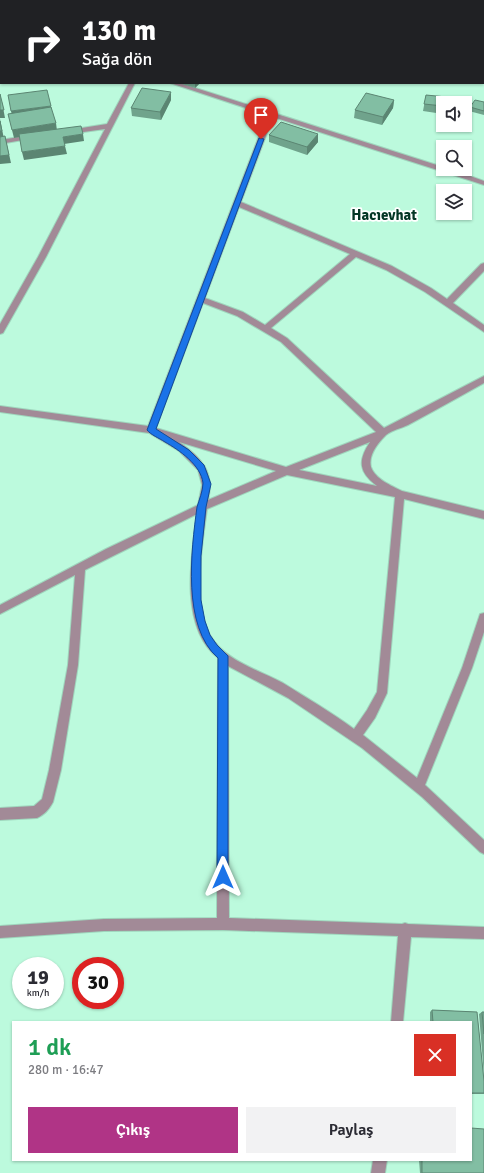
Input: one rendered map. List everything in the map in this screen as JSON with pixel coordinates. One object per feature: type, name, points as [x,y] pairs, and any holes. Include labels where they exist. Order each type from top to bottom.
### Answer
[{"type":"street","points":[[0,330],[42,257],[131,84]]},
{"type":"street","points":[[176,84],[436,167]]},
{"type":"street","points":[[151,430],[271,113]]},
{"type":"street","points":[[63,133],[110,126]]},
{"type":"street","points":[[0,142],[39,136]]},
{"type":"street","points":[[464,176],[484,183]]},
{"type":"street","points":[[237,203],[390,268],[448,303],[484,329]]},
{"type":"street","points":[[266,328],[356,253]]},
{"type":"street","points":[[448,303],[484,266]]},
{"type":"street","points":[[201,299],[240,314],[284,340],[301,354],[382,432]]},
{"type":"street","points":[[0,610],[202,507],[286,470],[357,444],[402,424],[484,379]]},
{"type":"street","points":[[0,409],[151,430],[286,470],[400,494],[484,515]]},
{"type":"street","points":[[151,430],[177,445],[201,468],[207,484],[202,507],[197,556],[197,600],[200,621],[206,637],[213,648],[223,656],[286,691],[356,736],[419,786],[484,848]]},
{"type":"street","points":[[382,432],[371,444],[365,456],[366,467],[372,478],[383,487],[400,494]]},
{"type":"street","points":[[356,736],[372,714],[382,693],[400,494]]},
{"type":"street","points":[[0,814],[37,812],[47,802],[55,770],[73,665],[80,568]]},
{"type":"street","points":[[419,786],[467,668],[484,617]]},
{"type":"street","points":[[222,924],[223,656]]},
{"type":"street","points":[[0,932],[104,925],[222,924],[405,929],[484,933]]},
{"type":"street","points":[[397,1021],[405,929]]},
{"type":"street","points":[[378,1173],[380,1161]]},
{"type":"building","points":[[142,88],[171,92],[160,112],[131,108]]},
{"type":"building","points":[[47,90],[51,106],[11,111],[8,95]]},
{"type":"building","points":[[366,93],[394,100],[383,117],[355,110]]},
{"type":"building","points":[[0,94],[4,110],[0,110]]},
{"type":"building","points":[[426,95],[436,96],[436,105],[424,104]]},
{"type":"building","points":[[475,100],[484,102],[484,111],[472,108],[472,104]]},
{"type":"building","points":[[51,107],[56,123],[12,130],[8,114]]},
{"type":"building","points":[[281,122],[318,134],[307,147],[269,135]]},
{"type":"building","points":[[81,126],[83,134],[63,137],[65,146],[22,152],[19,134]]},
{"type":"building","points":[[5,136],[9,155],[0,156],[0,137]]},
{"type":"building","points":[[432,1010],[477,1012],[484,1093],[472,1093],[472,1021],[433,1021]]},
{"type":"building","points":[[482,1012],[484,1012],[484,1034]]},
{"type":"building","points":[[472,1128],[484,1129],[484,1173],[422,1173],[422,1161],[472,1161]]},
{"type":"district","name":"Hacıevhat","points":[[384,215]]},
{"type":"route","points":[[223,877],[223,656],[213,648],[206,637],[200,621],[196,579],[202,507],[207,484],[201,468],[186,452],[151,430],[261,139]]}]
